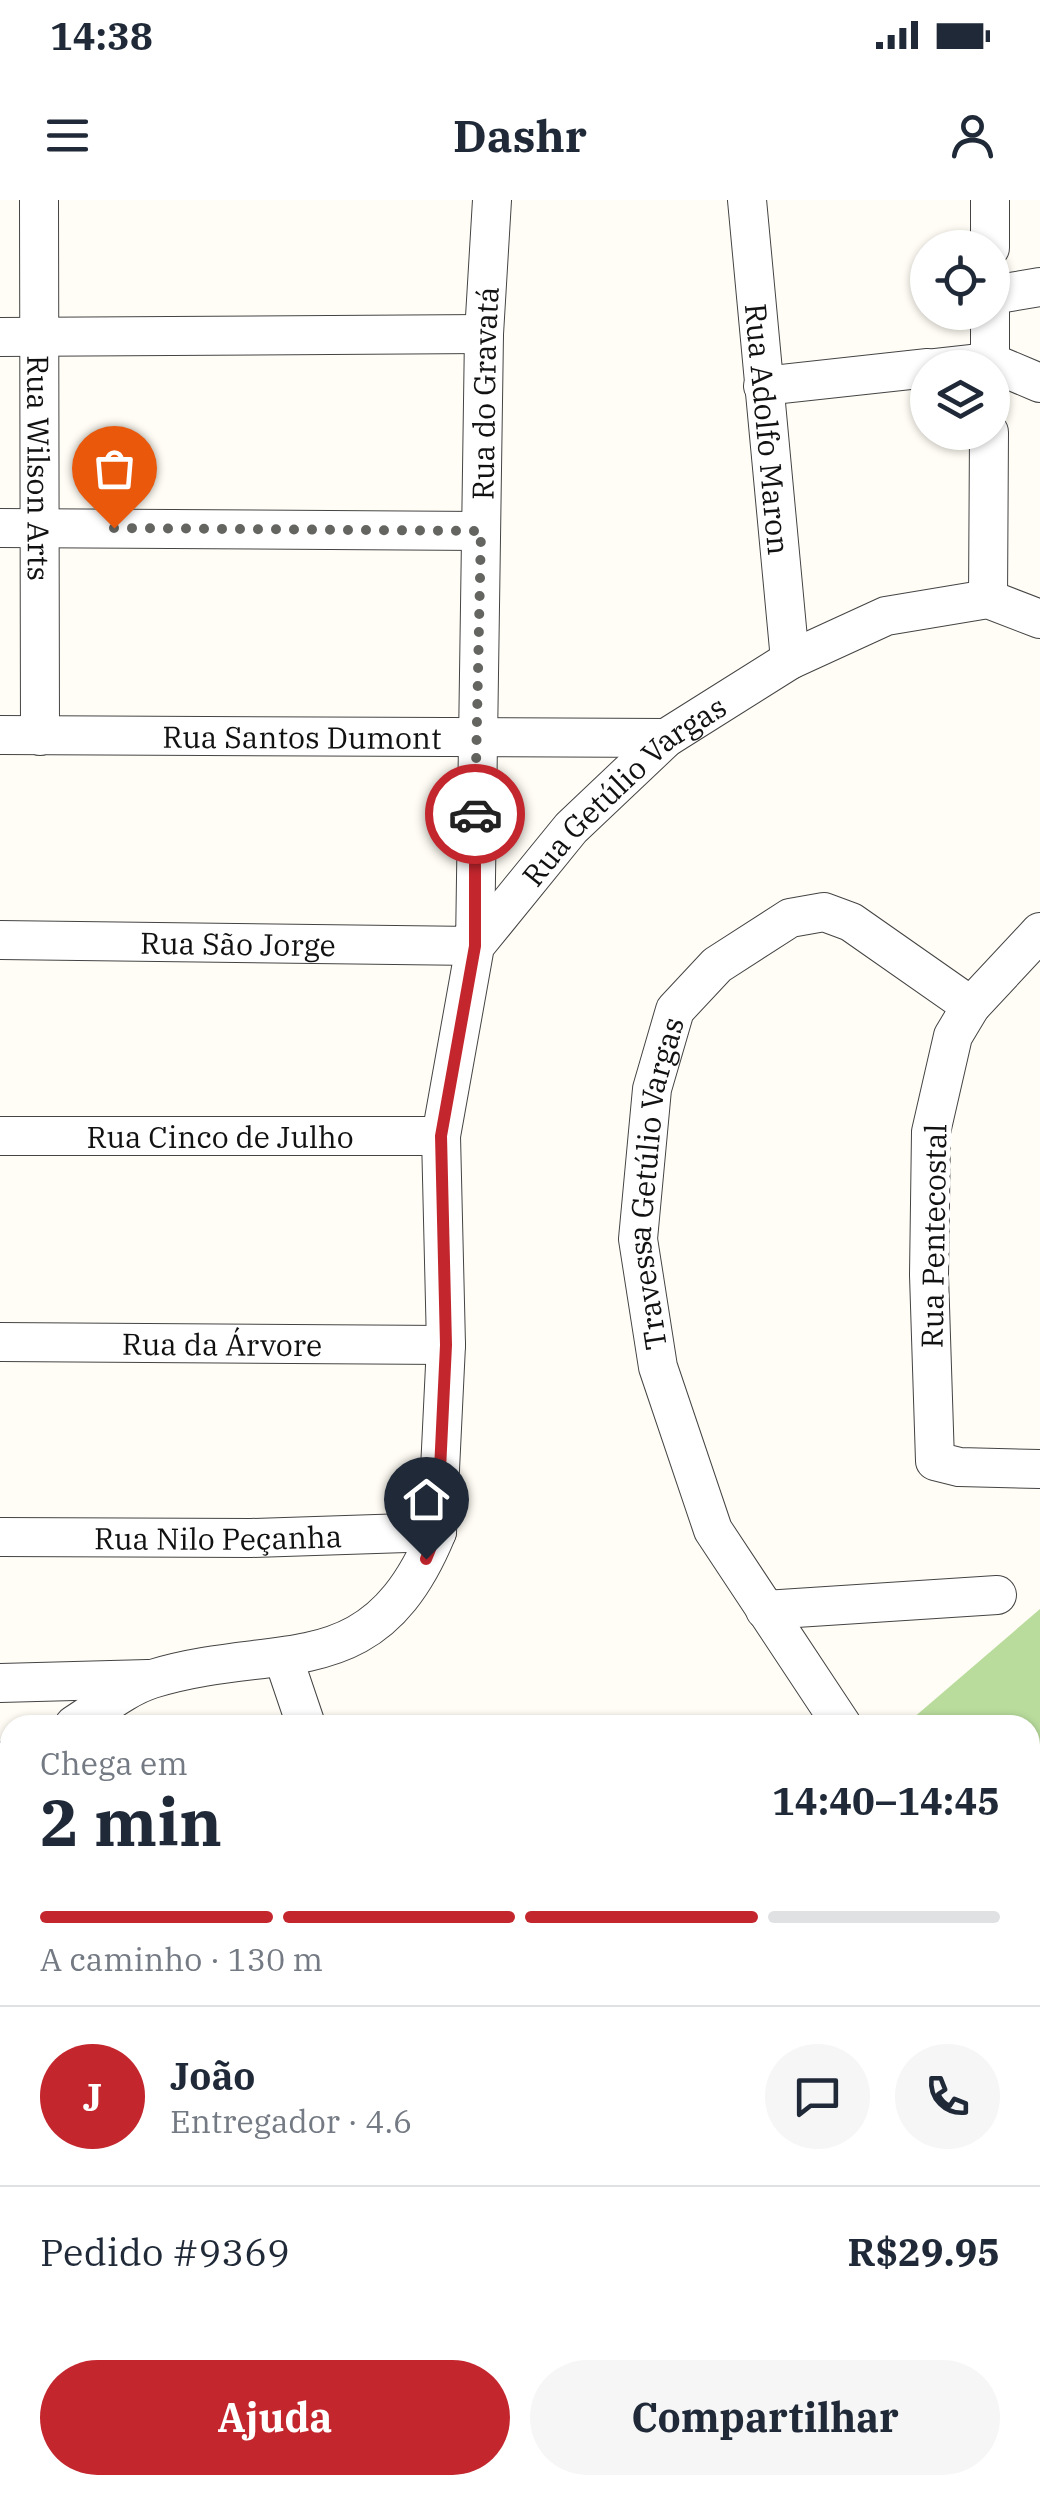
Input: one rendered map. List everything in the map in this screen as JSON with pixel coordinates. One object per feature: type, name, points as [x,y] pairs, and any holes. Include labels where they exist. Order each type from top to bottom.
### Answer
[{"type":"street","name":"Rua Wilson Arts","points":[[39,200],[40,736]]},
{"type":"street","name":"Rua do Gravatá","points":[[475,946],[484,334],[492,200]]},
{"type":"street","name":"Rua Adolfo Maron","points":[[746,200],[790,660]]},
{"type":"street","points":[[990,200],[990,230]]},
{"type":"street","points":[[1010,292],[1040,287]]},
{"type":"street","points":[[0,337],[484,334]]},
{"type":"street","points":[[763,386],[910,370]]},
{"type":"street","points":[[1010,372],[1040,383]]},
{"type":"street","points":[[989,450],[988,599],[1040,619]]},
{"type":"street","points":[[0,528],[481,531]]},
{"type":"street","name":"Rua Getúlio Vargas","points":[[150,1679],[323,1649],[368,1630],[410,1587],[437,1532],[446,1345],[441,1136],[475,946],[571,828],[666,738],[790,660],[886,616],[988,599]]},
{"type":"street","name":"Rua Santos Dumont","points":[[0,736],[666,738]]},
{"type":"street","name":"Travessa Getúlio Vargas","points":[[835,1715],[713,1530],[658,1367],[638,1239],[652,1089],[674,1010],[717,965],[790,918],[824,912],[851,922],[971,1006]]},
{"type":"street","name":"Rua Pentecostal","points":[[1040,932],[971,1006],[953,1036],[931,1132],[932,1454],[946,1466],[1040,1469]]},
{"type":"street","name":"Rua São Jorge","points":[[0,940],[475,946]]},
{"type":"street","name":"Rua Cinco de Julho","points":[[0,1136],[441,1136]]},
{"type":"street","name":"Rua da Árvore","points":[[0,1342],[446,1345]]},
{"type":"street","name":"Rua Nilo Peçanha","points":[[0,1537],[252,1538],[437,1532]]},
{"type":"street","points":[[764,1610],[998,1594]]},
{"type":"street","points":[[283,1657],[303,1715]]},
{"type":"street","points":[[0,1682],[150,1679]]},
{"type":"street","points":[[91,1715],[150,1679]]},
{"type":"green space","points":[[1040,1609],[1040,1715],[917,1715]]},
{"type":"way so far","points":[[114,528],[481,531],[475,814]]},
{"type":"route","points":[[426,1559],[437,1532],[446,1345],[441,1136],[475,946],[475,814]]}]
